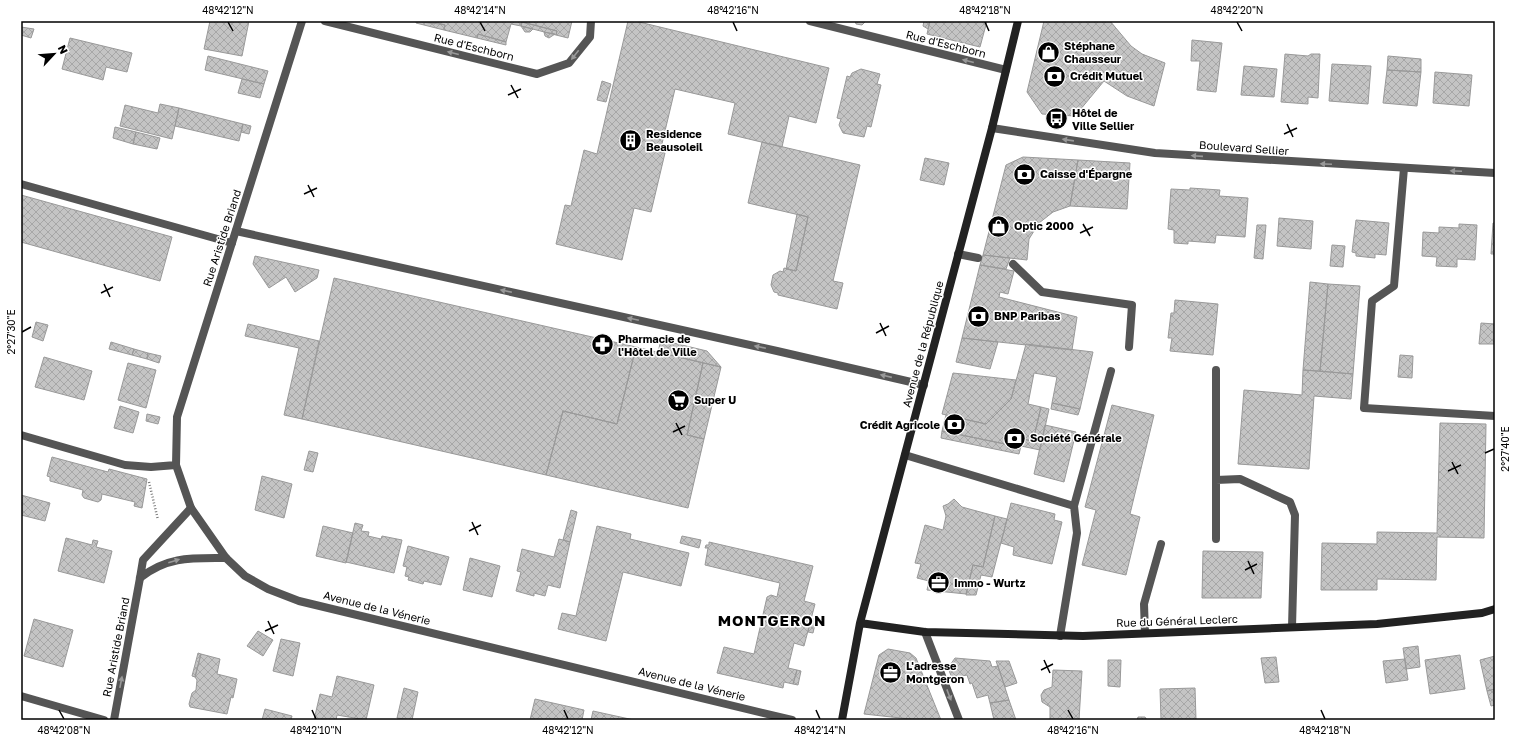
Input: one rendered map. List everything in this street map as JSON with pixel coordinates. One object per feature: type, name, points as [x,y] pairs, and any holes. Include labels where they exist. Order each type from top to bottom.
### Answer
[{"type":"main road","name":"Avenue de la République","points":[[842,720],[860,623],[992,128],[1018,21]]},
{"type":"main road","name":"Rue du Général Leclerc","points":[[860,623],[925,632],[1060,636],[1377,624],[1482,613],[1495,609]]},
{"type":"street","name":"Rue Aristide Briand","points":[[176,464],[177,417],[302,21]]},
{"type":"street","name":"Rue d'Eschborn","points":[[325,21],[537,74],[569,63],[590,37],[591,21]]},
{"type":"street","name":"Rue d'Eschborn","points":[[810,21],[1006,70]]},
{"type":"street","name":"Boulevard Sellier","points":[[992,128],[1155,152],[1495,173]]},
{"type":"street","points":[[1404,168],[1394,286],[1372,301],[1364,408],[1495,416]]},
{"type":"street","points":[[21,184],[232,243]]},
{"type":"street","points":[[236,231],[778,351],[924,385]]},
{"type":"street","points":[[958,254],[978,258]]},
{"type":"street","points":[[1013,264],[1042,292],[1132,305],[1129,347]]},
{"type":"street","points":[[1060,636],[1077,533],[1074,506],[1111,370]]},
{"type":"street","points":[[1216,370],[1216,539]]},
{"type":"street","points":[[21,435],[125,465],[151,467],[176,464]]},
{"type":"street","points":[[905,455],[1074,506]]},
{"type":"street","name":"Avenue de la Vénerie","points":[[176,464],[191,508],[226,558],[245,576],[268,589],[299,601],[792,720]]},
{"type":"street","points":[[1216,480],[1240,479],[1290,502],[1295,515],[1292,627]]},
{"type":"street","name":"Rue Aristide Briand","points":[[114,720],[143,560],[191,508]]},
{"type":"street","points":[[1146,633],[1144,604],[1161,544]]},
{"type":"street","points":[[140,578],[153,568],[183,558],[226,558]]},
{"type":"street","points":[[925,632],[959,720]]},
{"type":"street","points":[[21,696],[104,720]]},
{"type":"building","points":[[210,21],[249,21],[242,56],[204,49]]},
{"type":"building","points":[[416,21],[435,24],[435,22],[445,25],[444,30],[416,23]]},
{"type":"building","points":[[420,21],[572,21],[568,38],[556,35],[557,31],[522,22],[521,26],[511,24],[506,42],[478,34],[477,38],[444,30],[445,25]]},
{"type":"building","name":"Residence Beausoleil","points":[[628,21],[635,21],[829,68],[816,123],[789,116],[782,147],[728,134],[735,103],[675,89],[660,152],[665,153],[651,212],[634,208],[622,260],[556,244],[565,205],[571,206],[584,150],[597,154]]},
{"type":"building","points":[[855,21],[866,21],[862,25],[856,24]]},
{"type":"building","points":[[924,21],[930,21],[928,29],[923,26]]},
{"type":"building","points":[[930,21],[987,21],[980,47],[927,34]]},
{"type":"building","points":[[1044,21],[1110,21],[1131,46],[1142,54],[1165,63],[1154,106],[1127,96],[1104,81],[1075,116],[1042,114],[1027,92]]},
{"type":"building","points":[[522,22],[557,31],[556,35],[521,26]]},
{"type":"building","points":[[521,26],[533,29],[530,32],[525,32]]},
{"type":"building","points":[[21,27],[34,29],[31,38],[21,35]]},
{"type":"building","points":[[544,32],[555,34],[549,38],[545,36]]},
{"type":"building","points":[[478,34],[506,42],[506,45],[477,38]]},
{"type":"building","points":[[70,38],[132,53],[127,72],[106,67],[103,80],[62,69]]},
{"type":"building","points":[[1192,40],[1222,43],[1216,92],[1197,90],[1200,61],[1191,61]]},
{"type":"building","points":[[1285,54],[1308,56],[1311,54],[1320,54],[1318,98],[1308,97],[1308,104],[1281,102]]},
{"type":"building","points":[[208,56],[268,71],[264,84],[205,70]]},
{"type":"building","points":[[1388,56],[1421,59],[1421,72],[1387,70]]},
{"type":"building","points":[[1332,64],[1371,66],[1368,104],[1329,101]]},
{"type":"building","points":[[1244,66],[1277,69],[1274,97],[1241,95]]},
{"type":"building","points":[[861,69],[880,74],[877,84],[881,85],[871,127],[867,126],[864,137],[843,133],[839,125],[841,119],[837,118],[847,76],[850,77],[852,73]]},
{"type":"building","points":[[1387,70],[1421,72],[1417,106],[1383,103]]},
{"type":"building","points":[[1435,72],[1472,75],[1469,106],[1433,103]]},
{"type":"building","points":[[242,79],[264,84],[260,98],[238,93]]},
{"type":"building","points":[[602,81],[611,84],[606,102],[597,100]]},
{"type":"building","points":[[160,104],[179,108],[172,139],[120,126],[125,105],[158,113]]},
{"type":"building","points":[[179,108],[243,124],[239,141],[175,126]]},
{"type":"building","points":[[243,124],[251,126],[249,134],[241,132]]},
{"type":"building","points":[[115,127],[136,132],[133,144],[113,138]]},
{"type":"building","points":[[136,132],[160,138],[157,149],[133,144]]},
{"type":"building","points":[[762,142],[860,165],[833,281],[843,283],[837,309],[778,295],[778,293],[774,292],[771,285],[773,275],[780,271],[783,272],[784,268],[796,271],[808,217],[748,203]]},
{"type":"building","points":[[1023,157],[1078,160],[1070,206],[1053,212],[1039,223],[1029,239],[1027,260],[983,255],[1006,165]]},
{"type":"building","points":[[925,158],[949,163],[944,185],[920,180]]},
{"type":"building","points":[[1078,160],[1130,163],[1127,209],[1070,206]]},
{"type":"building","points":[[1190,188],[1220,190],[1219,196],[1248,198],[1245,237],[1216,235],[1215,243],[1188,241],[1188,244],[1174,243],[1174,230],[1168,229],[1171,189],[1190,190]]},
{"type":"building","points":[[21,195],[172,237],[160,281],[21,242]]},
{"type":"building","points":[[797,214],[808,217],[796,271],[786,269]]},
{"type":"building","points":[[1279,218],[1313,221],[1311,249],[1277,246]]},
{"type":"building","points":[[1356,220],[1389,223],[1386,255],[1375,254],[1375,258],[1356,256],[1356,253],[1352,252]]},
{"type":"building","points":[[1493,223],[1495,223],[1495,260],[1494,254],[1491,254]]},
{"type":"building","points":[[1459,224],[1477,225],[1475,260],[1457,259],[1457,267],[1436,266],[1437,257],[1422,256],[1423,232],[1439,233],[1439,227],[1459,228]]},
{"type":"building","points":[[1257,225],[1266,225],[1263,259],[1254,258]]},
{"type":"building","points":[[1332,245],[1345,246],[1343,267],[1330,266]]},
{"type":"building","points":[[983,255],[1010,258],[1006,269],[980,265]]},
{"type":"building","points":[[255,256],[319,270],[317,278],[295,292],[286,277],[269,288],[253,264]]},
{"type":"building","points":[[980,265],[1014,271],[1008,294],[1000,292],[999,297],[1077,317],[1072,350],[962,338]]},
{"type":"building","points":[[334,278],[636,347],[617,424],[563,411],[546,475],[302,419]]},
{"type":"building","points":[[1310,282],[1328,284],[1320,371],[1303,370]]},
{"type":"building","points":[[1328,284],[1360,286],[1353,374],[1320,371]]},
{"type":"building","points":[[1175,300],[1218,304],[1213,355],[1170,351],[1172,338],[1168,338],[1171,313],[1174,313]]},
{"type":"building","points":[[36,322],[48,325],[43,341],[32,337]]},
{"type":"building","points":[[1481,323],[1495,324],[1495,344],[1479,344]]},
{"type":"building","points":[[248,324],[319,341],[302,419],[284,415],[299,348],[245,336]]},
{"type":"building","points":[[962,338],[998,342],[990,369],[956,362]]},
{"type":"building","points":[[661,340],[707,351],[721,367],[658,352]]},
{"type":"building","points":[[111,342],[134,349],[132,355],[109,349]]},
{"type":"building","points":[[1026,344],[1093,352],[1080,409],[1052,403],[1057,377],[1034,373],[1028,404],[1041,407],[1033,441],[1007,436],[1005,444],[942,431],[946,415],[986,424],[1011,399]]},
{"type":"building","points":[[636,347],[703,363],[687,435],[704,439],[688,508],[546,475],[563,411],[617,424]]},
{"type":"building","points":[[134,349],[148,353],[147,359],[132,355]]},
{"type":"building","points":[[148,353],[161,356],[159,363],[147,359]]},
{"type":"building","points":[[1400,355],[1413,356],[1412,378],[1398,377]]},
{"type":"building","points":[[44,357],[92,371],[84,400],[35,387]]},
{"type":"building","points":[[128,363],[156,370],[146,408],[118,400]]},
{"type":"building","points":[[703,363],[721,367],[704,439],[687,435]]},
{"type":"building","points":[[1303,370],[1353,374],[1351,399],[1314,396],[1309,469],[1238,464],[1244,390],[1302,395]]},
{"type":"building","points":[[953,373],[1016,380],[1011,399],[986,424],[942,414]]},
{"type":"building","points":[[1052,403],[1080,409],[1078,415],[1051,409]]},
{"type":"building","points":[[1112,405],[1154,415],[1130,514],[1140,517],[1126,575],[1082,565],[1096,510],[1085,507]]},
{"type":"building","points":[[120,406],[139,412],[133,433],[114,428]]},
{"type":"building","points":[[1041,407],[1049,409],[1040,450],[1021,446],[1019,454],[941,438],[942,431],[1005,444],[1007,436],[1033,441]]},
{"type":"building","points":[[147,414],[160,417],[158,424],[146,421]]},
{"type":"building","points":[[1440,423],[1486,424],[1484,538],[1437,537],[1436,580],[1377,579],[1377,590],[1321,590],[1322,543],[1377,544],[1377,532],[1437,533]]},
{"type":"building","points":[[1045,425],[1076,432],[1064,482],[1034,474]]},
{"type":"building","points":[[309,451],[318,453],[313,472],[304,470]]},
{"type":"building","points":[[52,457],[108,472],[109,469],[147,479],[142,508],[134,506],[135,502],[102,494],[101,500],[98,502],[84,498],[82,495],[83,490],[50,481],[50,477],[47,476]]},
{"type":"building","points":[[262,476],[292,484],[284,518],[255,510]]},
{"type":"building","points":[[21,495],[50,503],[45,521],[21,515]]},
{"type":"building","points":[[954,499],[962,507],[995,516],[983,567],[973,565],[966,594],[927,590],[929,581],[917,578],[921,564],[915,563],[925,525],[943,530],[946,516],[943,506]]},
{"type":"building","points":[[1011,503],[1055,514],[1054,520],[1062,522],[1052,564],[1013,555],[1014,547],[1001,543]]},
{"type":"building","points":[[571,510],[577,512],[570,542],[563,540]]},
{"type":"building","points":[[995,516],[1007,519],[992,577],[981,575],[976,595],[966,595],[973,565],[983,567]]},
{"type":"building","points":[[355,523],[363,525],[361,531],[369,532],[368,536],[381,539],[382,536],[402,540],[394,573],[346,562]]},
{"type":"building","points":[[323,526],[353,533],[346,563],[316,556]]},
{"type":"building","points":[[597,526],[631,534],[630,539],[689,553],[681,586],[623,572],[606,641],[558,629],[562,613],[576,616]]},
{"type":"building","points":[[682,536],[701,540],[699,548],[680,543]]},
{"type":"building","points":[[66,538],[92,545],[93,540],[98,541],[96,547],[112,551],[104,583],[58,571]]},
{"type":"building","points":[[559,539],[570,542],[560,588],[548,585],[545,596],[534,593],[534,596],[516,591],[521,572],[517,571],[522,549],[554,557]]},
{"type":"building","points":[[709,542],[813,566],[804,601],[815,604],[804,646],[794,643],[788,668],[797,670],[793,684],[784,682],[783,688],[717,673],[724,647],[754,654],[767,597],[771,595],[777,597],[780,583],[705,565],[708,548],[705,548],[706,545],[709,545]]},
{"type":"building","points":[[408,546],[449,557],[441,585],[424,581],[423,584],[408,580],[409,577],[405,576],[407,567],[403,566]]},
{"type":"building","points":[[1203,551],[1263,552],[1261,598],[1202,598]]},
{"type":"building","points":[[470,558],[500,566],[492,597],[463,590]]},
{"type":"building","points":[[811,618],[816,620],[813,633],[808,632]]},
{"type":"building","points":[[34,619],[73,630],[63,667],[24,656]]},
{"type":"building","points":[[258,631],[273,640],[263,656],[247,646]]},
{"type":"building","points":[[281,639],[300,643],[293,676],[273,671]]},
{"type":"building","points":[[1418,646],[1420,667],[1406,669],[1403,648]]},
{"type":"building","points":[[888,649],[910,653],[916,658],[941,720],[919,720],[864,714],[879,655]]},
{"type":"building","points":[[198,653],[201,654],[195,677],[192,676]]},
{"type":"building","points":[[201,654],[220,659],[217,674],[237,679],[233,698],[231,697],[227,714],[190,707],[189,704],[192,693],[196,690],[197,680],[195,677]]},
{"type":"building","points":[[1460,655],[1465,689],[1430,694],[1425,660]]},
{"type":"building","points":[[1495,656],[1495,689],[1487,691],[1480,660]]},
{"type":"building","points":[[1276,657],[1279,682],[1265,683],[1261,658]]},
{"type":"building","points":[[955,658],[990,661],[992,667],[998,666],[1009,700],[990,703],[988,695],[977,698],[972,683],[970,684],[967,675],[952,678],[948,668]]},
{"type":"building","points":[[1405,659],[1408,680],[1386,683],[1383,661]]},
{"type":"building","points":[[1108,660],[1121,660],[1120,687],[1108,686]]},
{"type":"building","points":[[996,661],[1009,661],[1017,683],[1005,687]]},
{"type":"building","points":[[797,670],[801,671],[798,685],[793,684]]},
{"type":"building","points":[[1053,670],[1082,671],[1079,720],[1050,720],[1050,707],[1042,702],[1041,695],[1044,690],[1052,687]]},
{"type":"building","points":[[337,676],[374,685],[366,720],[337,715],[336,720],[314,720],[320,694],[332,697]]},
{"type":"building","points":[[404,688],[418,692],[412,720],[397,718]]},
{"type":"building","points":[[1195,688],[1196,720],[1161,720],[1160,689]]},
{"type":"building","points":[[1495,689],[1495,705],[1491,706],[1487,691]]},
{"type":"building","points":[[535,699],[584,710],[582,720],[530,720]]},
{"type":"building","points":[[1009,700],[1016,720],[994,720],[990,703]]},
{"type":"building","points":[[265,709],[292,716],[291,720],[262,720]]},
{"type":"building","points":[[593,711],[634,720],[591,720]]},
{"type":"building","points":[[1138,717],[1145,717],[1147,720],[1137,720]]},
{"type":"place","name":"Stéphane Chausseur","points":[[1048,52]]},
{"type":"place","name":"Crédit Mutuel","points":[[1054,76]]},
{"type":"place","name":"Hôtel de Ville Sellier","points":[[1056,119]]},
{"type":"place","name":"Residence Beausoleil","points":[[631,140]]},
{"type":"place","name":"Caisse d'Épargne","points":[[1025,174]]},
{"type":"place","name":"Optic 2000","points":[[999,226]]},
{"type":"place","name":"BNP Paribas","points":[[978,316]]},
{"type":"place","name":"Pharmacie de l'Hôtel de Ville","points":[[602,345]]},
{"type":"place","name":"Super U","points":[[678,400]]},
{"type":"place","name":"Crédit Agricole","points":[[955,425]]},
{"type":"place","name":"Société Générale","points":[[1015,438]]},
{"type":"place","name":"Immo - Wurtz","points":[[938,583]]},
{"type":"place","name":"L'adresse Montgeron","points":[[890,672]]},
{"type":"district","name":"MONTGERON","points":[[772,621]]}]
